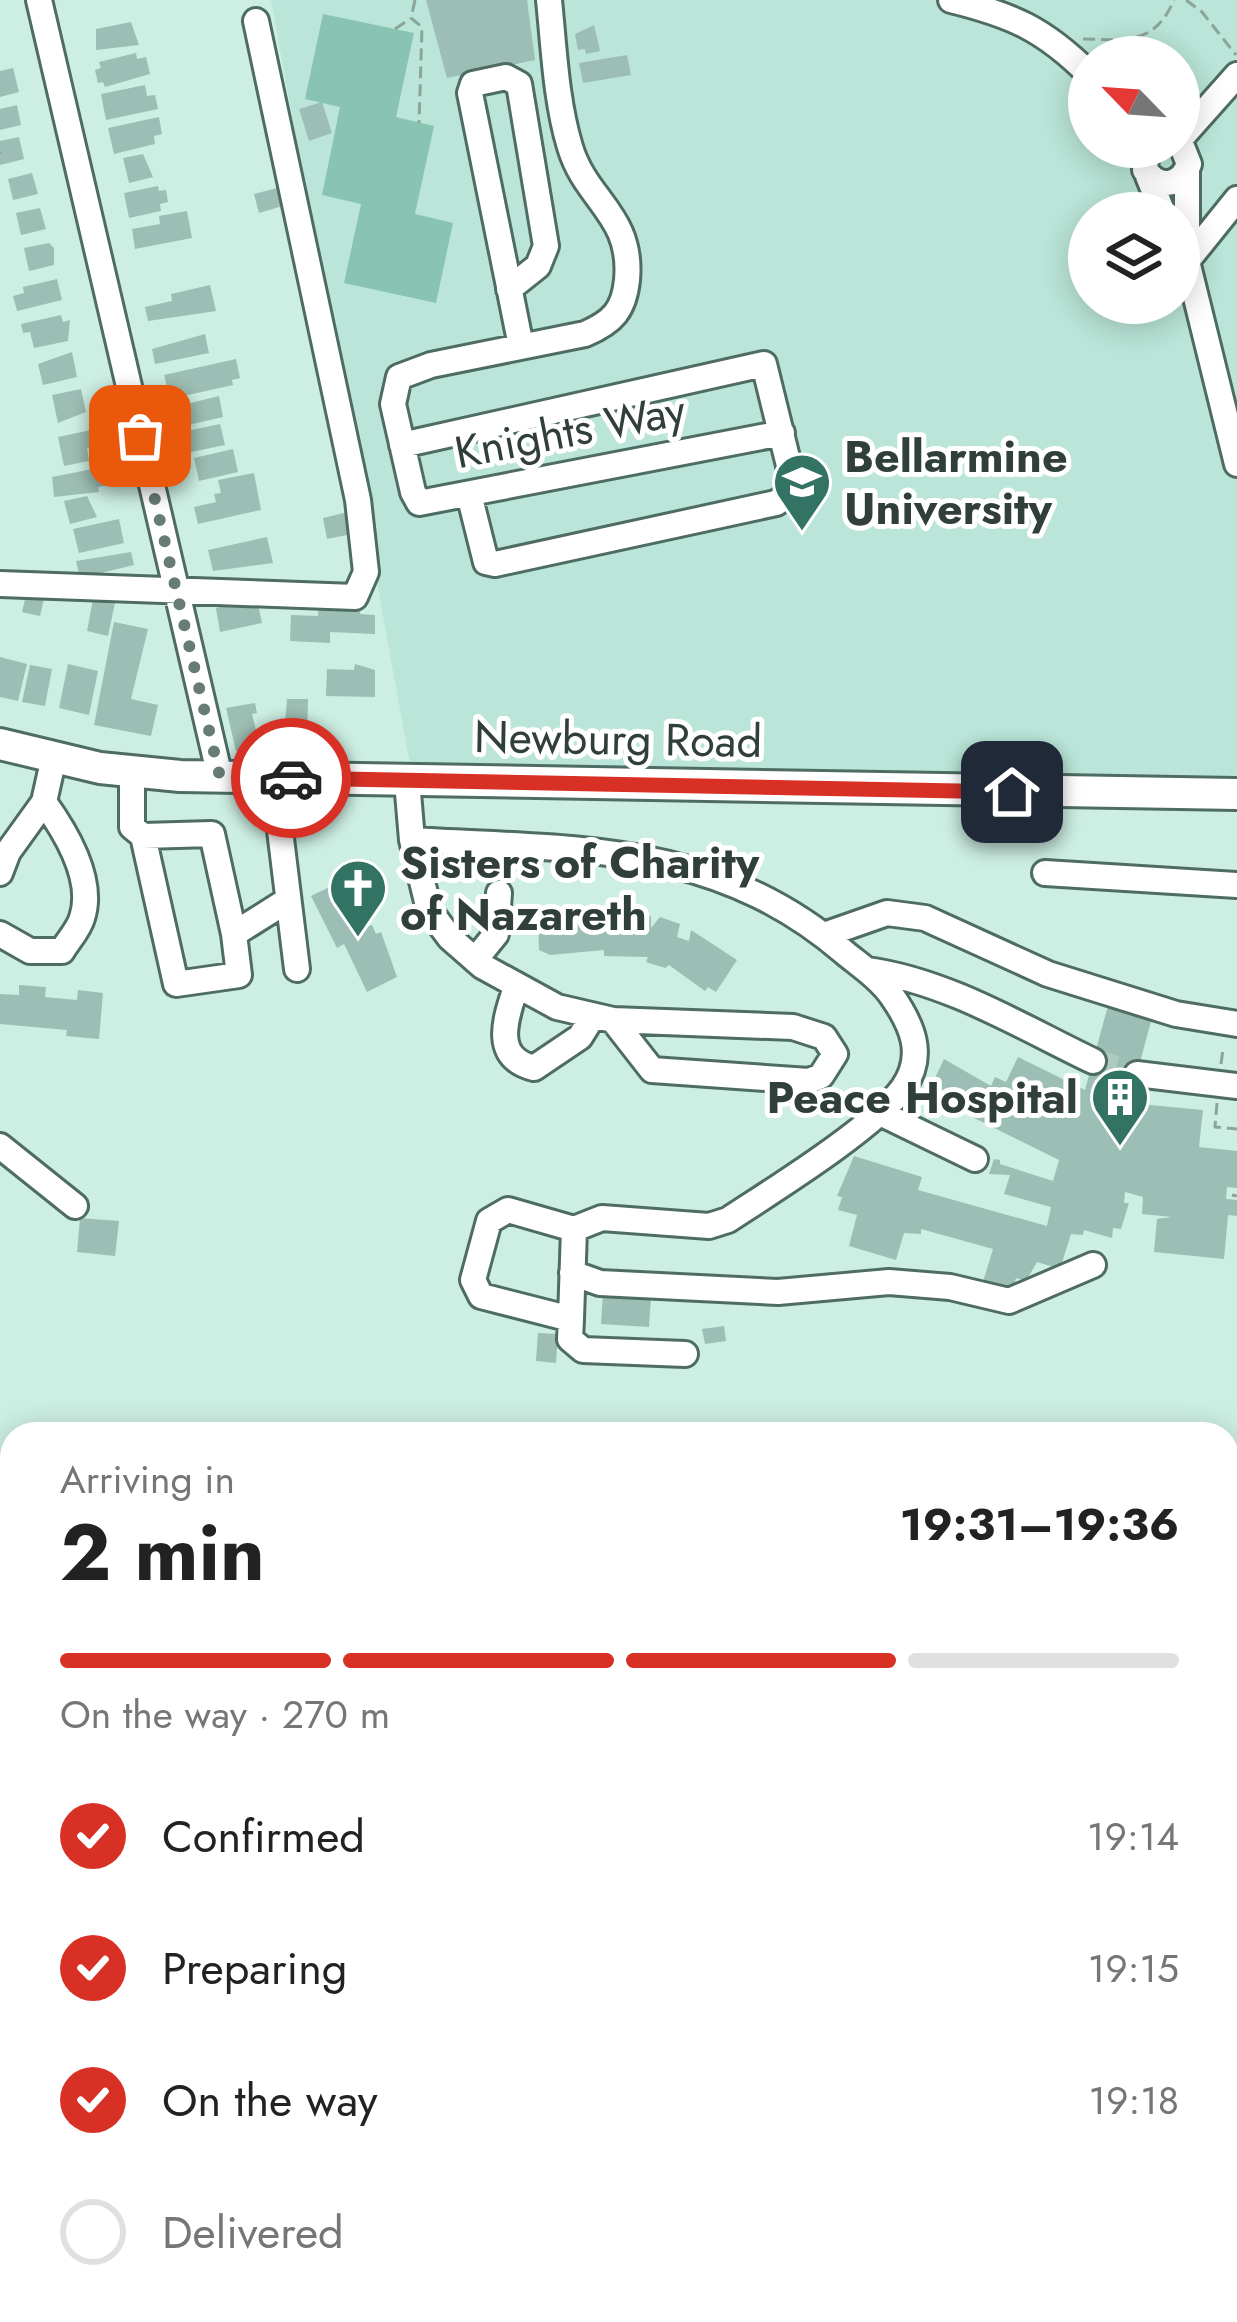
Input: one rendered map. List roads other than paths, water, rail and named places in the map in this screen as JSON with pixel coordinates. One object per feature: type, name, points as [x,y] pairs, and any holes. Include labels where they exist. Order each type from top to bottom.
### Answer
[{"type":"main road","name":"Newburg Road","points":[[0,744],[132,773],[220,777],[1237,794]]},
{"type":"street","points":[[39,0],[220,777]]},
{"type":"street","name":"Knights Way","points":[[549,0],[570,147],[576,165],[626,238],[626,296],[607,325],[431,364],[399,377],[393,404],[419,503],[782,433]]},
{"type":"street","points":[[952,0],[1006,14],[1055,39],[1068,52]]},
{"type":"street","points":[[0,584],[174,594],[278,592],[355,597],[366,572],[358,500],[256,21]]},
{"type":"street","points":[[1200,117],[1237,76]]},
{"type":"street","points":[[509,289],[538,266],[545,253],[514,77],[473,84],[470,93],[509,289],[521,346]]},
{"type":"street","points":[[530,153],[570,147]]},
{"type":"street","points":[[1153,168],[1169,184],[1187,171]]},
{"type":"street","points":[[1186,192],[1187,168]]},
{"type":"street","points":[[1200,237],[1237,199]]},
{"type":"street","points":[[1200,320],[1237,464]]},
{"type":"street","points":[[402,445],[764,364],[795,490],[776,503],[495,564],[486,562],[469,494]]},
{"type":"street","points":[[0,873],[8,852],[44,802],[54,757]]},
{"type":"street","points":[[132,773],[132,827],[143,836],[176,984],[239,975],[212,834],[143,836]]},
{"type":"street","points":[[280,778],[278,814],[297,969]]},
{"type":"street","points":[[407,781],[412,840],[430,910],[450,938],[516,987],[557,1007],[603,1018],[793,1027],[824,1037],[835,1054],[821,1076],[809,1081],[652,1070],[603,1018]]},
{"type":"street","points":[[0,934],[30,951],[62,951],[83,916],[82,880],[67,832],[44,802]]},
{"type":"street","points":[[412,840],[634,854],[723,880],[824,934],[887,989],[911,1024],[914,1065],[902,1088],[878,1112],[728,1220],[710,1226],[602,1218],[574,1229],[508,1210],[498,1213],[489,1221],[473,1280],[481,1296],[571,1319]]},
{"type":"street","points":[[1045,873],[1237,885]]},
{"type":"street","points":[[475,960],[496,934],[499,893]]},
{"type":"street","points":[[234,934],[288,900]]},
{"type":"street","points":[[824,934],[887,914],[925,918],[1048,974],[1176,1014],[1237,1024]]},
{"type":"street","points":[[864,970],[904,975],[945,990],[1093,1061]]},
{"type":"street","points":[[516,987],[504,1037],[507,1049],[524,1066],[534,1068],[566,1049],[603,1018]]},
{"type":"street","points":[[1137,1074],[1237,1086]]},
{"type":"street","points":[[878,1112],[975,1160]]},
{"type":"street","points":[[0,1146],[75,1206]]},
{"type":"street","points":[[574,1229],[571,1339],[583,1350],[685,1354]]},
{"type":"street","points":[[572,1273],[601,1283],[778,1292],[890,1282],[950,1287],[1009,1301],[1093,1265]]},
{"type":"tunnel","points":[[1093,1061],[1137,1074]]},
{"type":"place","name":"Bellarmine University","points":[[802,533]]},
{"type":"place","name":"Sisters of Charity of Nazareth","points":[[358,939]]},
{"type":"place","name":"Peace Hospital","points":[[1120,1148]]}]
